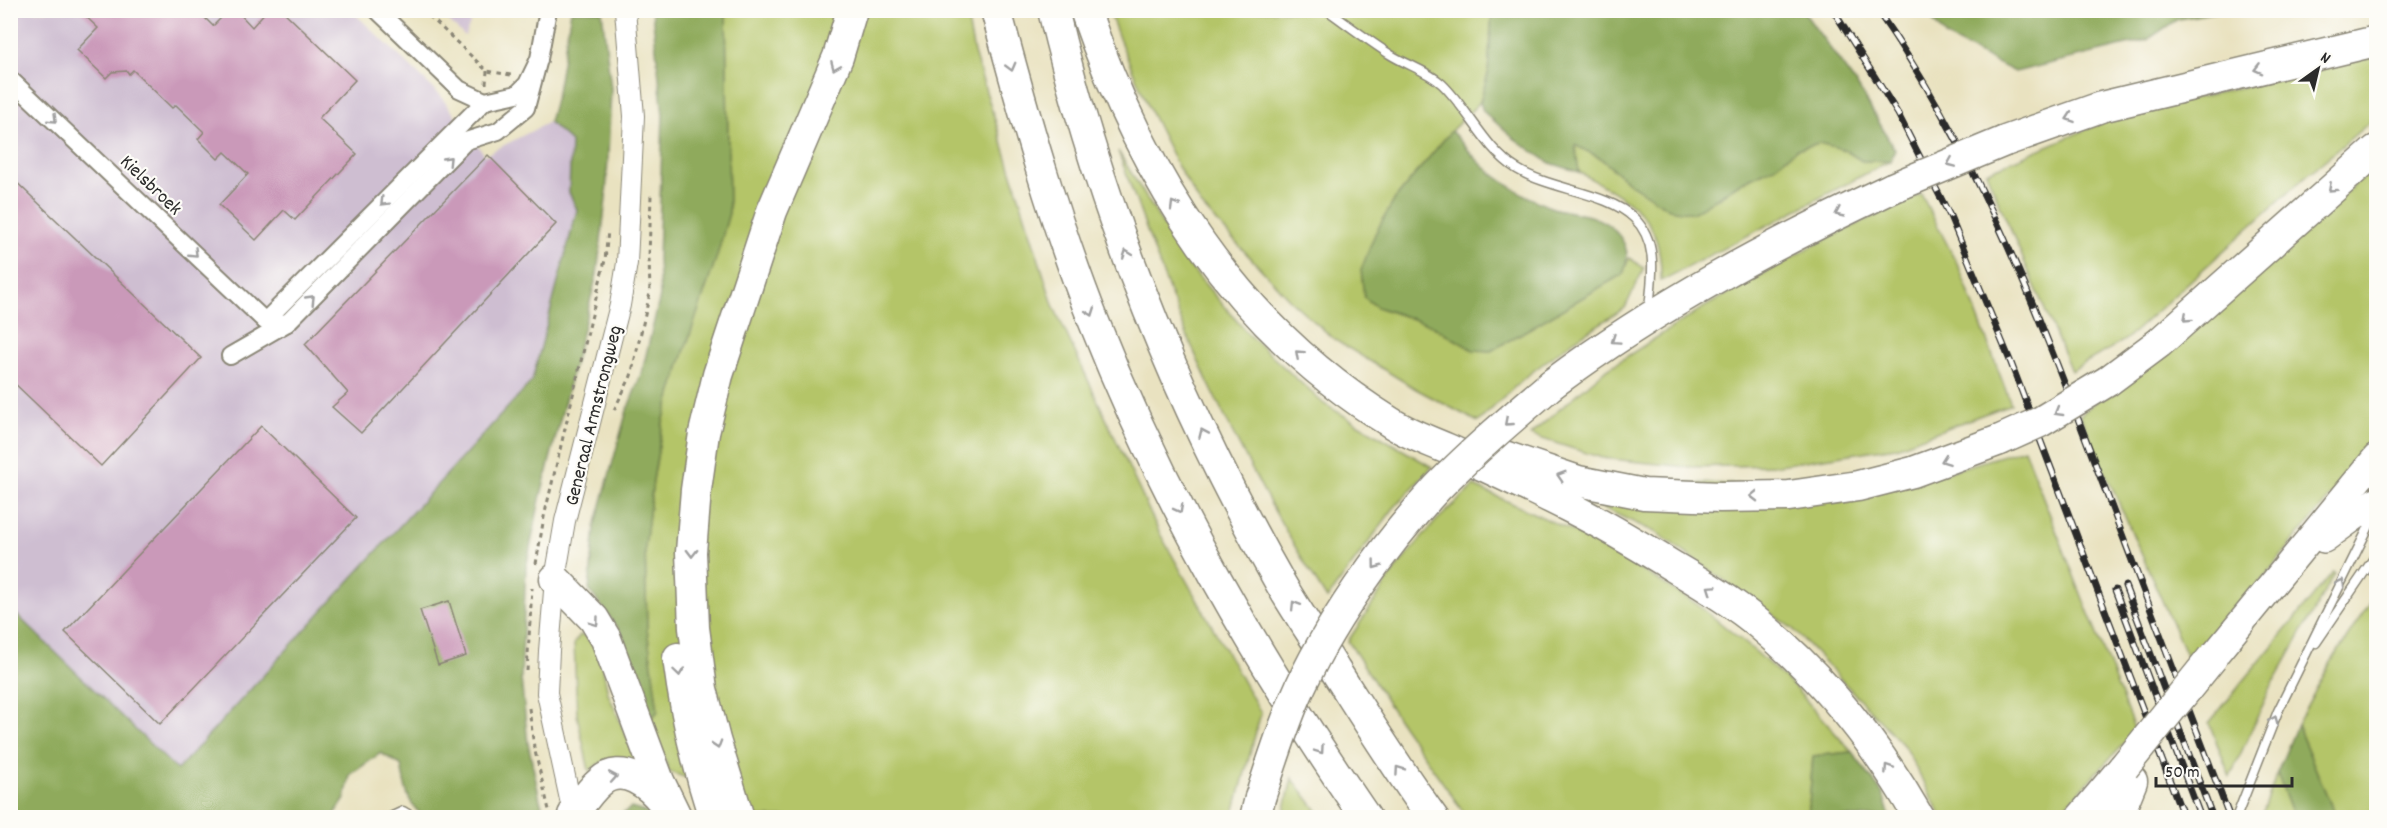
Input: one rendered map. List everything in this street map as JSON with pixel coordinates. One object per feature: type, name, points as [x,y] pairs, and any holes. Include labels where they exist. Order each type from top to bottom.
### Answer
[{"type":"highway","points":[[739,818],[702,689],[694,628],[691,552],[696,490],[704,433],[718,375],[772,211],[838,57],[852,10]]},
{"type":"highway","points":[[996,10],[1057,219],[1094,321],[1135,418],[1167,487],[1252,644],[1310,736],[1366,818]]},
{"type":"highway","points":[[1053,10],[1071,86],[1118,231],[1138,286],[1208,445],[1282,586],[1397,769],[1433,818]]},
{"type":"highway","points":[[1084,10],[1098,50],[1131,125],[1157,176],[1182,218],[1223,275],[1278,337],[1319,373],[1391,423],[1572,508],[1710,588],[1758,623],[1821,682],[1868,737],[1903,789],[1919,818]]},
{"type":"highway","points":[[1257,808],[1296,698],[1314,661],[1354,595],[1435,490],[1552,384],[1648,318],[1747,260],[1892,188],[2005,141],[2101,107],[2376,41]]},
{"type":"highway","points":[[1345,390],[1395,414],[1527,465],[1578,481],[1644,494],[1720,497],[1789,496],[1858,486],[1913,472],[2000,440],[2040,422],[2108,381],[2159,343],[2376,150]]},
{"type":"highway","points":[[714,818],[697,767],[684,706],[674,627],[671,548],[678,484],[704,372],[741,267],[772,211]]},
{"type":"highway","points":[[2216,666],[2376,458]]},
{"type":"highway","points":[[2101,818],[2128,774],[2376,474]]},
{"type":"highway","points":[[2324,538],[2376,501]]},
{"type":"highway","points":[[555,579],[594,618],[606,639],[659,781],[676,818]]},
{"type":"highway","points":[[573,816],[602,779],[616,774],[631,776],[647,785],[676,818]]},
{"type":"highway","points":[[2081,818],[2128,774]]},
{"type":"highway","points":[[2116,818],[2128,774]]},
{"type":"street","points":[[230,356],[287,323],[466,141],[498,131],[526,108],[539,59],[548,10]]},
{"type":"street","name":"Generaal Armstrongweg","points":[[573,816],[547,693],[555,579],[566,521],[614,327],[627,263],[634,116],[625,10]]},
{"type":"street","points":[[378,11],[459,88],[485,102],[495,119],[498,131]]},
{"type":"street","points":[[265,321],[485,102],[517,94],[527,84],[539,59]]},
{"type":"street","name":"Kielsbroek","points":[[10,79],[265,321]]},
{"type":"street","points":[[265,321],[287,323]]},
{"type":"lane","points":[[1327,10],[1392,56],[1440,83],[1495,150],[1517,169],[1555,187],[1616,205],[1634,219],[1647,237],[1653,262],[1648,318]]},
{"type":"lane","points":[[2236,818],[2253,768],[2296,673],[2376,512]]},
{"type":"lane","points":[[2296,673],[2376,555]]},
{"type":"lane","points":[[388,818],[403,811],[415,818]]},
{"type":"path","points":[[423,10],[487,71],[512,75]]},
{"type":"shaded area","points":[[11,11],[352,11],[439,94],[485,155],[549,122],[571,142],[569,192],[577,210],[532,381],[177,771],[16,613],[11,618]]},
{"type":"shaded area","points":[[437,11],[475,11],[465,36]]},
{"type":"green space","points":[[571,11],[602,11],[611,89],[606,199],[597,274],[540,499],[526,568],[521,679],[528,743],[540,800],[546,817],[426,817],[411,802],[401,765],[381,753],[350,775],[345,799],[333,817],[11,817],[10,618],[15,613],[177,770],[532,381],[577,210],[569,192],[571,142],[549,122],[557,92]]},
{"type":"green space","points":[[652,11],[726,11],[729,213],[663,422],[653,480],[645,547],[647,629],[658,711],[651,719],[621,632],[589,590],[595,527],[627,410],[642,372],[660,296],[658,259],[663,115]]},
{"type":"green space","points":[[726,11],[966,11],[974,53],[1053,305],[1159,532],[1261,713],[1233,817],[753,817],[743,796],[669,772],[651,719],[658,711],[647,629],[645,547],[663,422],[729,213]]},
{"type":"green space","points":[[1109,11],[1492,11],[1488,74],[1480,102],[1451,131],[1395,199],[1375,234],[1364,297],[1377,307],[1431,325],[1473,350],[1491,351],[1623,274],[1629,258],[1644,268],[1625,308],[1574,340],[1523,379],[1478,422],[1416,389],[1335,340],[1290,300],[1201,205],[1177,165],[1152,115]]},
{"type":"green space","points":[[1492,11],[1803,11],[1859,88],[1895,150],[1890,161],[1862,161],[1843,149],[1819,143],[1797,149],[1774,167],[1742,182],[1693,213],[1669,209],[1632,185],[1600,158],[1575,145],[1579,172],[1550,163],[1512,137],[1483,111],[1480,102],[1488,74]]},
{"type":"green space","points":[[1925,11],[2223,11],[2178,19],[2147,40],[2015,72],[1946,37]]},
{"type":"green space","points":[[2376,56],[2376,117],[2305,177],[2125,340],[2071,371],[1986,172],[2118,116]]},
{"type":"green space","points":[[1451,131],[1484,167],[1511,187],[1546,205],[1592,217],[1607,224],[1625,245],[1627,261],[1623,274],[1491,351],[1473,350],[1431,325],[1377,307],[1364,297],[1361,270],[1375,234],[1395,199]]},
{"type":"green space","points":[[1819,143],[1843,149],[1862,161],[1890,161],[1661,281],[1660,258],[1650,225],[1628,202],[1579,172],[1574,144],[1600,158],[1632,185],[1714,201],[1742,182],[1774,167],[1797,149]]},
{"type":"green space","points":[[1118,151],[1185,261],[1249,335],[1324,404],[1432,467],[1393,509],[1327,599],[1263,490],[1206,378],[1171,294]]},
{"type":"green space","points":[[2376,167],[2376,441],[2191,666],[2080,415]]},
{"type":"green space","points":[[1921,194],[1959,267],[2011,404],[1896,447],[1779,465],[1686,467],[1602,458],[1530,435],[1604,371],[1701,309],[1814,245]]},
{"type":"green space","points":[[2024,449],[2135,731],[2056,817],[1942,817],[1904,746],[1793,629],[1657,533],[1540,479],[1895,488]]},
{"type":"green space","points":[[1474,486],[1594,541],[1697,604],[1756,652],[1795,688],[1852,752],[1813,756],[1808,817],[1467,817],[1402,725],[1348,641],[1397,567],[1436,521]]},
{"type":"green space","points":[[2333,572],[2335,573],[2270,689],[2230,777],[2209,723]]},
{"type":"green space","points":[[2376,593],[2376,817],[2336,817],[2297,725],[2328,667]]},
{"type":"green space","points":[[580,635],[586,636],[595,647],[608,693],[637,761],[600,763],[589,771],[577,715],[574,643]]},
{"type":"green space","points":[[2297,725],[2336,817],[2294,817],[2277,773]]},
{"type":"green space","points":[[1852,752],[1883,794],[1890,817],[1808,817],[1813,756]]},
{"type":"green space","points":[[2277,773],[2294,817],[2261,817]]},
{"type":"green space","points":[[1292,778],[1322,817],[1283,817]]},
{"type":"green space","points":[[631,808],[648,813],[651,817],[617,817]]},
{"type":"building","points":[[79,10],[197,10],[213,26],[229,10],[236,10],[252,27],[267,10],[282,10],[355,80],[319,118],[357,154],[295,220],[284,210],[256,240],[219,205],[248,174],[225,152],[218,159],[198,139],[204,132],[176,105],[172,108],[133,70],[129,74],[127,71],[112,72],[106,78],[77,50],[98,28]]},
{"type":"building","points":[[488,155],[556,224],[361,433],[332,407],[348,393],[305,344]]},
{"type":"building","points":[[10,176],[201,358],[101,466],[10,379]]},
{"type":"building","points":[[261,426],[356,518],[160,724],[65,632]]},
{"type":"building","points":[[449,601],[466,656],[438,665],[420,610]]},
{"type":"railway","points":[[1833,10],[1898,114],[1950,216],[2011,363],[2184,818]]},
{"type":"railway","points":[[1877,10],[1944,117],[1973,172],[2024,284],[2071,399],[2230,818]]},
{"type":"railway","points":[[2125,586],[2213,818]]},
{"type":"railway","points":[[2115,590],[2201,818]]}]
